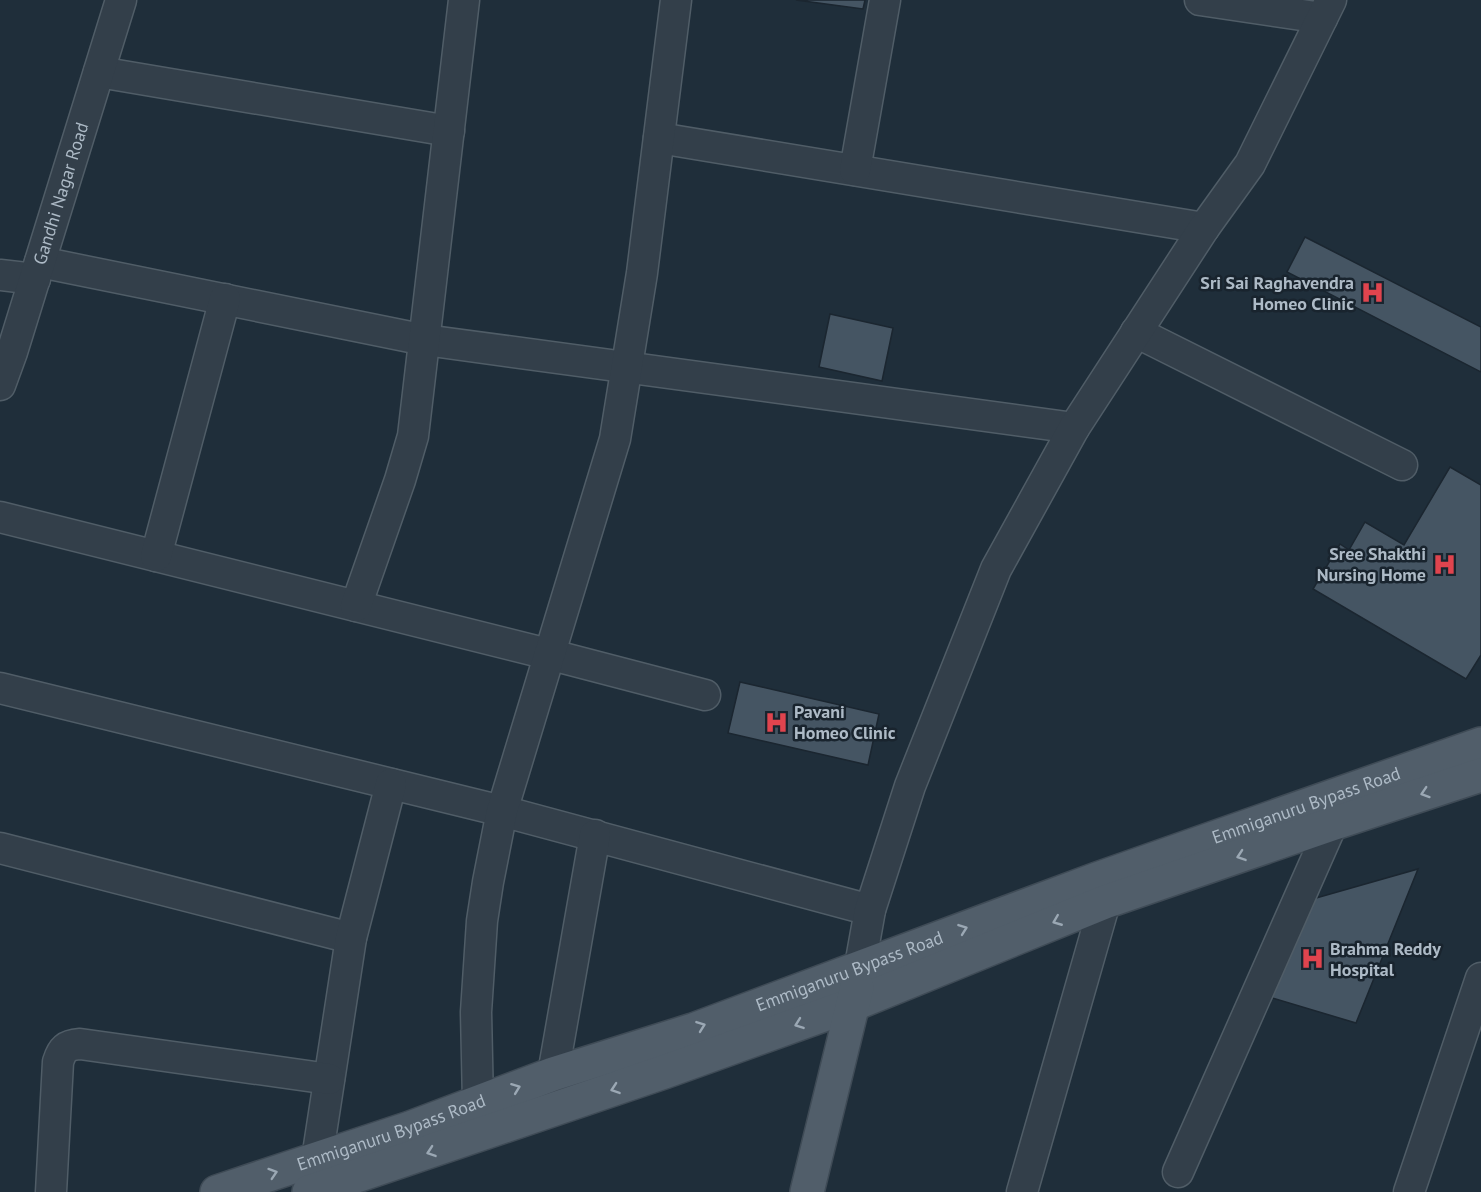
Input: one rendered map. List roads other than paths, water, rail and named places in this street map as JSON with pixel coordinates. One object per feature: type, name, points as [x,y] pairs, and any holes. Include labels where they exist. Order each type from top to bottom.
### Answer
[{"type":"main road","name":"Emmiganuru Bypass Road","points":[[217,1192],[410,1128],[553,1074],[693,1029],[1097,879],[1481,744]]},
{"type":"main road","points":[[309,1192],[664,1072],[854,1004],[1105,902],[1481,775]]},
{"type":"main road","points":[[807,1192],[854,1004],[860,966]]},
{"type":"street","name":"Gandhi Nagar Road","points":[[0,385],[121,0]]},
{"type":"street","points":[[356,606],[413,436],[464,0]]},
{"type":"street","points":[[478,1103],[476,1012],[482,921],[502,811],[615,439],[659,138],[676,0]]},
{"type":"street","points":[[855,170],[885,0]]},
{"type":"street","points":[[860,966],[870,910],[910,786],[996,569],[1074,428],[1204,228],[1250,164],[1327,9],[1200,0]]},
{"type":"street","points":[[99,72],[449,131]]},
{"type":"street","points":[[659,138],[1204,228]]},
{"type":"street","points":[[0,275],[38,270],[225,299],[425,340],[1074,428]]},
{"type":"street","points":[[156,556],[225,299]]},
{"type":"street","points":[[1136,332],[1402,465]]},
{"type":"street","points":[[0,517],[705,695]]},
{"type":"street","points":[[0,688],[502,811],[870,910]]},
{"type":"street","points":[[317,1159],[351,938],[391,784]]},
{"type":"street","points":[[1178,1172],[1332,824]]},
{"type":"street","points":[[553,1074],[595,836]]},
{"type":"street","points":[[0,848],[351,938]]},
{"type":"street","points":[[1022,1192],[1105,902]]},
{"type":"street","points":[[1409,1192],[1481,978]]},
{"type":"street","points":[[51,1192],[58,1062],[61,1051],[68,1045],[80,1044],[329,1079]]},
{"type":"place","name":"Sri Sai Raghavendra Homeo Clinic","points":[[1372,293]]},
{"type":"place","name":"Sree Shakthi Nursing Home","points":[[1444,564]]},
{"type":"place","name":"Pavani Homeo Clinic","points":[[776,722]]},
{"type":"place","name":"Brahma Reddy Hospital","points":[[1312,959]]}]
